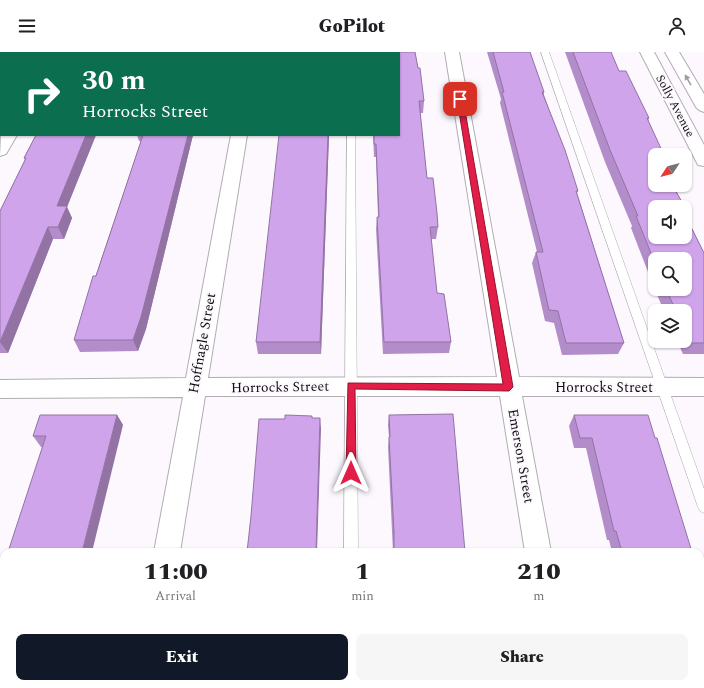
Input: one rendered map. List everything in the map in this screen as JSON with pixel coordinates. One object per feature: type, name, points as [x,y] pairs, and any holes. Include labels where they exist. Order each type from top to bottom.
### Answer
[{"type":"street","name":"Emerson Street","points":[[452,52],[537,548]]},
{"type":"street","name":"Solly Avenue","points":[[647,52],[704,160]]},
{"type":"street","name":"Solly Avenue","points":[[672,52],[704,107]]},
{"type":"street","points":[[0,151],[8,136]]},
{"type":"street","name":"Hoffnagle Street","points":[[167,548],[239,136]]},
{"type":"street","name":"Horrocks Street","points":[[0,389],[351,386],[704,387]]},
{"type":"lane","points":[[545,52],[704,507]]},
{"type":"lane","points":[[351,136],[351,548]]},
{"type":"building","points":[[400,52],[415,52],[418,68],[420,68],[424,101],[419,101],[427,178],[433,178],[437,213],[438,227],[430,227],[437,293],[444,294],[451,342],[384,342],[377,217],[379,217],[376,144],[374,144],[374,136],[400,136]]},
{"type":"building","points":[[493,52],[530,52],[544,92],[542,92],[565,150],[578,191],[576,191],[624,343],[566,343],[558,311],[549,310],[536,252],[543,252]]},
{"type":"building","points":[[573,52],[611,52],[619,71],[626,71],[649,118],[647,118],[661,148],[648,148],[648,192],[676,192],[681,200],[648,200],[648,244],[692,244],[692,229],[704,253],[704,343],[692,343],[692,304],[673,304],[669,296],[692,296],[692,252],[651,252],[636,216],[638,216],[610,150]]},
{"type":"building","points":[[35,136],[86,136],[57,206],[67,206],[58,227],[48,227],[0,342],[0,211],[26,158],[24,158]]},
{"type":"building","points":[[143,136],[188,136],[141,317],[133,340],[74,340],[93,276],[96,276]]},
{"type":"building","points":[[279,136],[328,136],[320,342],[256,342]]},
{"type":"building","points":[[453,414],[465,548],[394,548],[389,415]]},
{"type":"building","points":[[40,415],[117,415],[83,548],[9,548],[46,436],[33,436]]},
{"type":"building","points":[[285,415],[312,416],[312,418],[320,418],[316,548],[247,548],[259,419],[285,419]]},
{"type":"building","points":[[574,415],[648,415],[655,438],[657,438],[691,548],[621,548],[616,531],[614,531],[592,438],[580,438]]},
{"type":"route","points":[[351,473],[351,386],[509,387],[460,99]]}]
